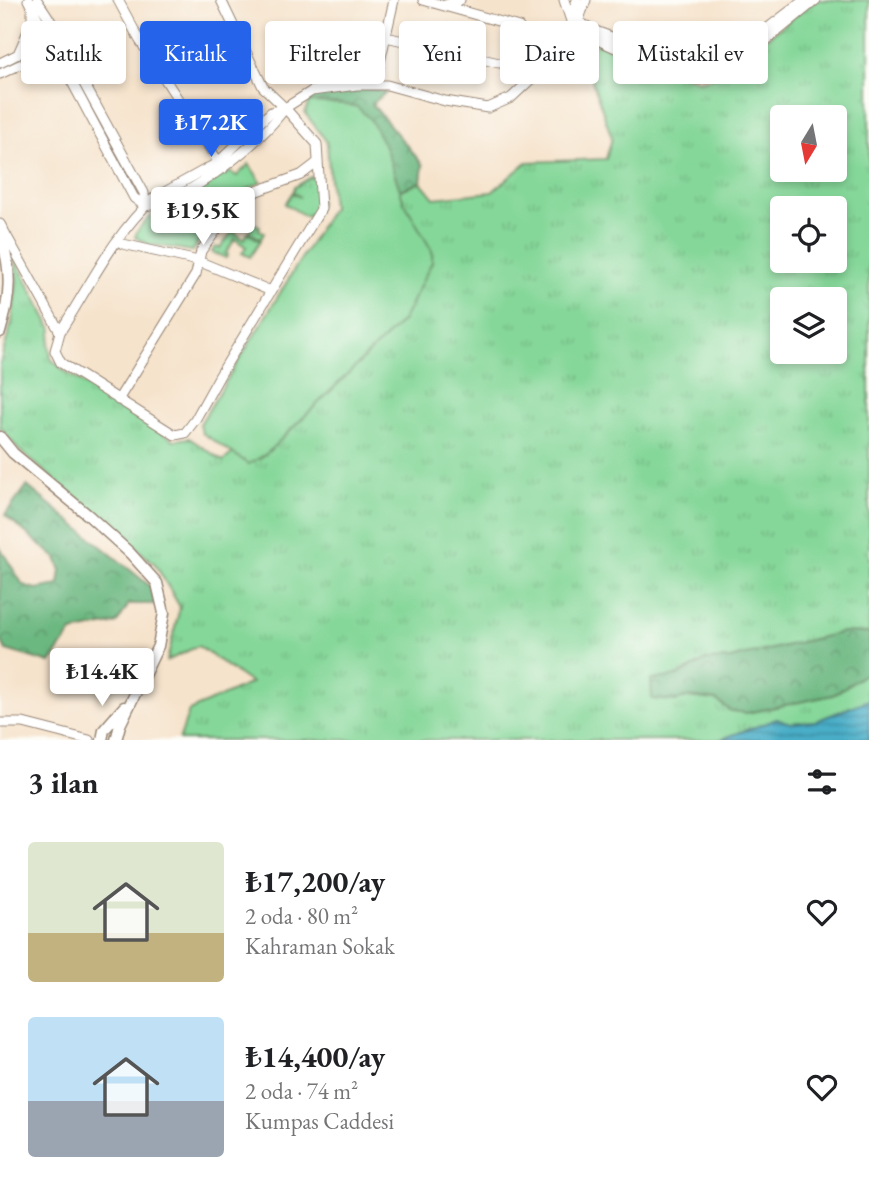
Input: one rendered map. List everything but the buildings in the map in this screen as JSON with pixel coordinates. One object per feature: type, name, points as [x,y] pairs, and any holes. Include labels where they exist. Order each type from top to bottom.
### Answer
[{"type":"main road","points":[[0,236],[10,276],[9,297],[0,332]]},
{"type":"main road","points":[[0,437],[13,453],[130,553],[157,583],[164,612],[158,646],[120,724],[116,740]]},
{"type":"main road","points":[[102,740],[104,730],[135,695]]},
{"type":"street","points":[[118,0],[220,166]]},
{"type":"street","points":[[222,0],[264,87],[285,108],[317,144],[321,209],[195,420],[185,433],[175,435],[61,363],[55,351],[60,332],[118,240],[145,205],[220,166],[271,112],[285,108],[312,91],[375,84],[488,108],[511,98],[526,84]]},
{"type":"street","points":[[385,41],[394,0]]},
{"type":"street","points":[[423,0],[500,22]]},
{"type":"street","points":[[444,6],[460,0]]},
{"type":"street","points":[[564,0],[573,21]]},
{"type":"street","points":[[574,21],[577,0]]},
{"type":"street","points":[[575,21],[586,0]]},
{"type":"street","points":[[599,32],[705,72],[716,68],[804,0]]},
{"type":"street","points":[[599,37],[642,60],[699,80],[714,77],[751,53],[816,0]]},
{"type":"street","points":[[32,2],[43,21]]},
{"type":"street","points":[[18,54],[32,22],[32,2]]},
{"type":"street","points":[[386,37],[499,62]]},
{"type":"street","points":[[0,63],[21,53]]},
{"type":"street","points":[[0,74],[21,64]]},
{"type":"street","points":[[73,84],[134,198],[145,205]]},
{"type":"street","points":[[80,84],[144,193],[145,205]]},
{"type":"street","points":[[118,400],[196,274],[201,251],[235,205],[257,191],[301,175],[318,162]]},
{"type":"street","points":[[0,224],[60,332]]},
{"type":"street","points":[[118,240],[122,244],[198,261],[271,291]]},
{"type":"street","points":[[0,723],[23,723],[89,740]]},
{"type":"green space","points":[[816,0],[869,0],[869,700],[816,721],[790,723],[777,719],[719,740],[179,740],[189,711],[251,683],[198,646],[167,661],[180,607],[155,564],[18,449],[0,427],[0,363],[12,322],[17,280],[14,257],[52,329],[49,344],[51,359],[63,370],[174,440],[189,438],[223,461],[233,453],[249,463],[266,454],[403,320],[404,202],[400,190],[421,182],[434,198],[492,192],[527,162],[606,159],[612,138],[593,84],[599,84],[599,44],[613,49],[613,84],[768,84],[768,37]]},
{"type":"green space","points":[[362,87],[386,92],[372,104],[423,165],[421,182],[400,190],[384,144],[343,104],[307,100],[313,94]]},
{"type":"green space","points":[[309,102],[357,107],[370,119],[384,144],[404,202],[432,251],[432,262],[403,320],[266,454],[249,464],[202,433],[200,424],[332,208],[327,142],[305,113]]},
{"type":"green space","points":[[249,164],[261,182],[234,197],[197,234],[199,241],[193,251],[148,244],[135,237],[140,227],[162,208],[230,172],[237,176]]},
{"type":"green space","points":[[311,177],[318,178],[320,204],[314,217],[309,214],[307,217],[285,204],[292,193],[300,197],[293,192],[295,187]]},
{"type":"green space","points":[[239,214],[260,227],[259,230],[264,233],[261,239],[249,232],[252,226],[242,220],[234,232],[244,239],[248,233],[260,241],[250,257],[242,253],[246,247],[235,239],[226,253],[226,258],[212,252],[215,247],[220,248],[232,232],[228,229]]},
{"type":"green space","points":[[27,486],[150,586],[155,604],[129,604],[117,623],[72,632],[50,663],[6,650],[0,638],[0,548],[23,585],[36,589],[59,585],[61,570],[56,558],[5,515]]},
{"type":"green space","points":[[843,632],[869,633],[869,671],[833,695],[747,713],[731,711],[716,700],[687,697],[677,701],[652,699],[651,680],[677,676],[706,660],[730,659]]},
{"type":"water","points":[[869,700],[869,740],[719,740],[777,719],[791,723],[816,721]]}]
